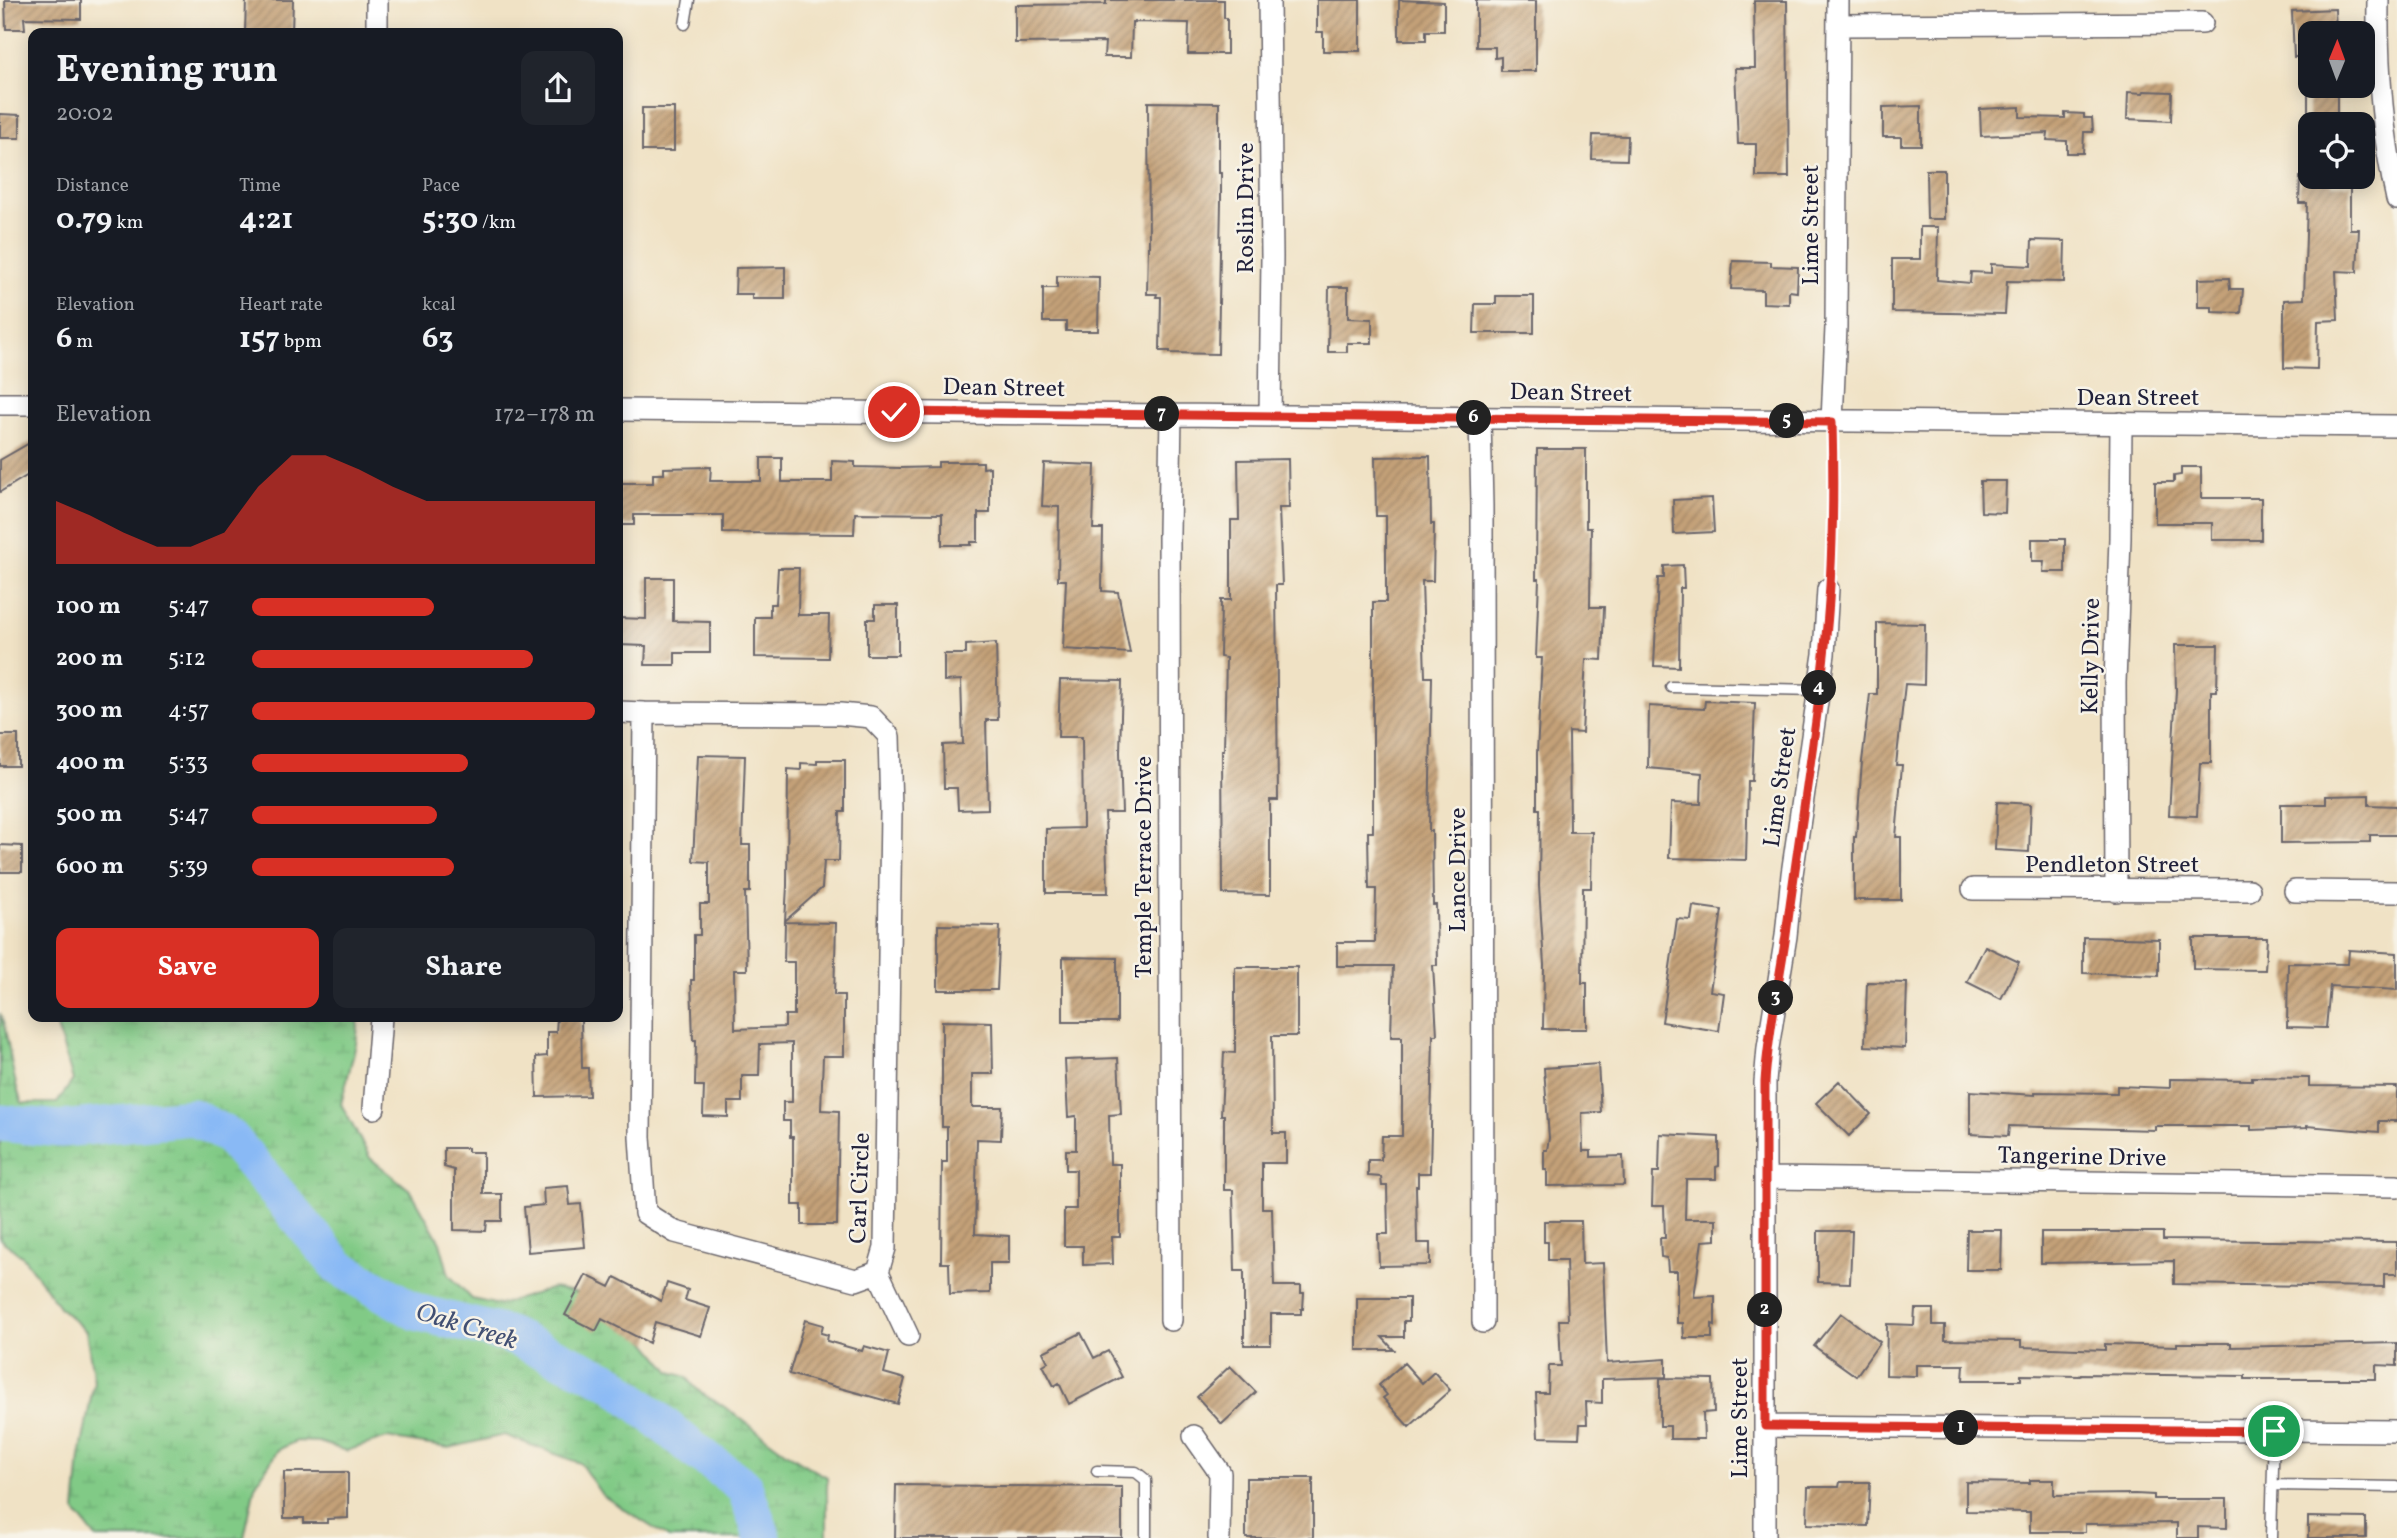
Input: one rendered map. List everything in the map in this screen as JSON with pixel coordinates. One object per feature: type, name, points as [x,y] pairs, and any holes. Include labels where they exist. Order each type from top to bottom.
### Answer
[{"type":"street","points":[[377,0],[377,28]]},
{"type":"street","name":"Roslin Drive","points":[[1269,0],[1272,257],[1270,415]]},
{"type":"street","name":"Lime Street","points":[[1832,422],[1836,327],[1838,0]]},
{"type":"street","points":[[2378,0],[2383,120],[2397,198]]},
{"type":"street","points":[[1838,25],[2202,23]]},
{"type":"street","points":[[0,404],[28,404]]},
{"type":"street","name":"Dean Street","points":[[623,410],[2397,426]]},
{"type":"street","name":"Temple Terrace Drive","points":[[1171,415],[1171,1320]]},
{"type":"street","name":"Lance Drive","points":[[1480,418],[1483,1322]]},
{"type":"street","name":"Kelly Drive","points":[[2116,891],[2115,683],[2120,538],[2120,423]]},
{"type":"street","name":"Lime Street","points":[[1765,1538],[1765,1082],[1824,654],[1828,589]]},
{"type":"street","name":"Carl Circle","points":[[623,712],[840,714],[871,717],[888,736],[891,810],[885,1248],[878,1272],[856,1280],[676,1232],[645,1213],[640,1137],[644,713]]},
{"type":"street","name":"Pendleton Street","points":[[1973,889],[2249,890]]},
{"type":"street","points":[[2295,891],[2397,892]]},
{"type":"street","points":[[374,1108],[381,1022]]},
{"type":"street","name":"Tangerine Drive","points":[[1766,1178],[2397,1186]]},
{"type":"street","points":[[878,1272],[908,1336]]},
{"type":"street","points":[[1765,1426],[2397,1431]]},
{"type":"street","points":[[1194,1436],[1220,1473],[1219,1538]]},
{"type":"lane","points":[[685,24],[689,0]]},
{"type":"lane","points":[[1671,687],[1819,690]]},
{"type":"lane","points":[[2271,1538],[2274,1431]]},
{"type":"lane","points":[[1097,1471],[1136,1472],[1146,1480],[1146,1538]]},
{"type":"lane","points":[[2272,1485],[2397,1487]]},
{"type":"path","points":[[1828,589],[1834,497],[1832,422]]},
{"type":"green space","points":[[0,1013],[22,1103],[57,1103],[73,1080],[56,1022],[358,1022],[356,1044],[341,1104],[370,1158],[411,1191],[440,1242],[449,1275],[472,1299],[499,1305],[553,1288],[585,1294],[639,1333],[671,1372],[687,1377],[702,1393],[789,1454],[827,1477],[827,1538],[669,1538],[602,1495],[580,1463],[504,1435],[449,1448],[387,1438],[346,1451],[319,1442],[296,1441],[278,1450],[255,1486],[244,1538],[96,1538],[75,1511],[80,1457],[94,1381],[86,1331],[60,1308],[24,1258],[0,1239]]},
{"type":"building","points":[[5,0],[81,0],[81,19],[24,18],[25,29],[6,29]]},
{"type":"building","points":[[246,0],[293,0],[292,28],[245,28]]},
{"type":"building","points":[[1106,0],[1224,0],[1227,54],[1188,54],[1189,23],[1132,22],[1131,57],[1104,57],[1105,42],[1015,43],[1015,5],[1106,4]]},
{"type":"building","points":[[1317,0],[1360,0],[1360,51],[1323,51],[1323,32],[1317,32]]},
{"type":"building","points":[[1399,0],[1444,2],[1444,31],[1426,31],[1426,40],[1399,40]]},
{"type":"building","points":[[1476,0],[1536,1],[1536,71],[1501,71],[1501,57],[1495,58],[1495,47],[1476,47]]},
{"type":"building","points":[[1754,1],[1787,1],[1789,177],[1756,177],[1756,144],[1738,144],[1735,68],[1755,68]]},
{"type":"building","points":[[2335,9],[2336,21],[2298,21],[2298,57],[2294,57],[2292,11]]},
{"type":"building","points":[[2128,92],[2172,92],[2171,121],[2127,119]]},
{"type":"building","points":[[2308,98],[2337,98],[2337,112],[2308,112]]},
{"type":"building","points":[[1148,102],[1219,103],[1221,201],[1218,354],[1160,351],[1161,297],[1147,294]]},
{"type":"building","points":[[1921,106],[1921,145],[1901,145],[1901,137],[1883,137],[1883,107]]},
{"type":"building","points":[[2020,107],[2020,117],[2065,118],[2065,113],[2084,114],[2084,118],[2092,118],[2093,132],[2084,132],[2083,153],[2067,153],[2067,141],[2047,140],[2048,133],[1981,136],[1980,109]]},
{"type":"building","points":[[642,108],[674,108],[674,151],[642,151]]},
{"type":"building","points":[[0,114],[20,115],[20,138],[0,138]]},
{"type":"building","points":[[1593,135],[1628,136],[1627,160],[1592,159]]},
{"type":"building","points":[[1926,170],[1944,170],[1944,219],[1927,219]]},
{"type":"building","points":[[2300,189],[2350,189],[2350,229],[2359,229],[2357,272],[2336,271],[2338,320],[2318,321],[2317,369],[2284,368],[2284,300],[2304,299],[2307,203],[2299,203]]},
{"type":"building","points":[[1920,227],[1938,227],[1937,280],[1970,283],[1971,272],[1991,273],[1991,264],[2031,266],[2032,240],[2065,241],[2064,282],[2007,281],[2005,314],[1892,312],[1892,259],[1920,259]]},
{"type":"building","points":[[1733,261],[1771,262],[1771,266],[1798,267],[1797,292],[1789,291],[1789,304],[1763,303],[1763,290],[1731,289]]},
{"type":"building","points":[[785,267],[785,299],[752,299],[752,294],[735,294],[736,268]]},
{"type":"building","points":[[1057,276],[1099,277],[1098,331],[1066,331],[1066,322],[1043,322],[1043,288],[1057,288]]},
{"type":"building","points":[[2229,278],[2230,289],[2243,289],[2241,313],[2212,312],[2212,307],[2198,307],[2198,279]]},
{"type":"building","points":[[1329,287],[1348,287],[1348,318],[1372,319],[1372,343],[1347,343],[1347,352],[1328,352]]},
{"type":"building","points":[[1496,296],[1534,296],[1534,333],[1474,333],[1475,304],[1496,304]]},
{"type":"building","points":[[28,444],[28,475],[0,492],[0,460]]},
{"type":"building","points":[[1537,449],[1586,449],[1586,528],[1591,528],[1590,607],[1604,607],[1602,660],[1586,659],[1582,733],[1569,732],[1570,832],[1592,832],[1591,888],[1583,888],[1582,983],[1587,983],[1587,1029],[1543,1029],[1540,809],[1537,809],[1542,658],[1536,658],[1539,579],[1536,579]]},
{"type":"building","points":[[1430,456],[1431,524],[1434,524],[1433,581],[1422,581],[1425,677],[1432,677],[1429,831],[1432,831],[1433,905],[1436,905],[1437,965],[1433,965],[1437,1035],[1433,1035],[1430,1173],[1418,1173],[1416,1186],[1417,1243],[1430,1243],[1430,1265],[1379,1266],[1378,1234],[1388,1234],[1387,1186],[1382,1186],[1381,1177],[1368,1176],[1368,1160],[1381,1160],[1382,1136],[1402,1136],[1402,1037],[1391,1037],[1393,966],[1337,966],[1337,942],[1375,942],[1376,889],[1369,889],[1368,832],[1373,832],[1373,602],[1386,602],[1386,516],[1376,516],[1375,457]]},
{"type":"building","points":[[761,458],[782,458],[782,482],[832,482],[832,461],[855,462],[855,467],[901,468],[938,467],[938,462],[983,462],[983,468],[990,467],[990,513],[978,513],[978,542],[971,542],[971,545],[942,545],[942,514],[855,513],[854,534],[723,533],[723,515],[634,515],[634,525],[623,525],[623,483],[653,483],[653,474],[664,474],[664,468],[711,467],[710,481],[761,481]]},
{"type":"building","points":[[1288,459],[1289,508],[1279,508],[1282,585],[1276,585],[1278,800],[1270,800],[1270,895],[1223,894],[1222,750],[1226,658],[1220,657],[1221,600],[1231,600],[1231,520],[1239,520],[1238,460]]},
{"type":"building","points":[[1044,463],[1095,465],[1093,529],[1103,529],[1102,591],[1118,592],[1130,653],[1063,649],[1066,580],[1058,580],[1059,507],[1042,506]]},
{"type":"building","points":[[2181,467],[2201,467],[2201,498],[2261,498],[2261,540],[2212,540],[2212,523],[2155,523],[2155,482],[2174,482],[2174,476],[2181,475]]},
{"type":"building","points":[[1980,481],[2006,481],[2005,513],[1981,512]]},
{"type":"building","points":[[1712,498],[1714,532],[1674,534],[1673,500]]},
{"type":"building","points":[[2032,539],[2065,539],[2065,572],[2043,572],[2044,561],[2032,561]]},
{"type":"building","points":[[1683,565],[1679,667],[1654,666],[1658,578],[1664,578],[1664,566]]},
{"type":"building","points":[[778,568],[799,568],[798,615],[829,615],[828,658],[755,657],[755,617],[770,617],[770,604],[776,604]]},
{"type":"building","points":[[646,578],[673,578],[673,621],[710,622],[710,653],[675,653],[675,665],[645,665],[646,646],[623,645],[623,618],[646,619]]},
{"type":"building","points":[[875,605],[898,605],[898,655],[867,655],[867,619],[875,619]]},
{"type":"building","points":[[1877,623],[1925,624],[1924,685],[1905,684],[1896,765],[1902,765],[1896,837],[1901,837],[1901,900],[1854,900],[1854,837],[1862,762],[1870,694],[1877,694]]},
{"type":"building","points":[[996,643],[998,720],[986,720],[988,809],[958,810],[957,788],[944,788],[943,745],[963,744],[961,680],[944,681],[944,654],[966,654],[966,645]]},
{"type":"building","points":[[2175,645],[2218,645],[2217,691],[2211,691],[2211,763],[2200,763],[2197,816],[2169,815],[2176,690]]},
{"type":"building","points":[[1060,680],[1122,681],[1122,813],[1105,813],[1108,893],[1046,893],[1046,829],[1083,828],[1082,737],[1058,737]]},
{"type":"building","points":[[1705,701],[1755,703],[1752,781],[1748,781],[1746,860],[1669,858],[1671,803],[1701,804],[1702,773],[1648,768],[1649,706],[1704,709]]},
{"type":"building","points":[[0,735],[18,735],[18,766],[0,766]]},
{"type":"building","points":[[698,755],[745,756],[742,845],[750,845],[750,892],[745,892],[747,970],[734,970],[735,1029],[785,1027],[785,1015],[794,1015],[794,962],[784,962],[785,922],[836,923],[834,995],[844,995],[844,1056],[823,1056],[821,1110],[839,1111],[837,1225],[802,1225],[802,1205],[793,1205],[793,1137],[790,1137],[790,1121],[783,1121],[783,1102],[792,1102],[792,1043],[760,1044],[759,1076],[742,1076],[742,1102],[728,1102],[728,1117],[703,1116],[704,1086],[695,1086],[696,1040],[693,1040],[691,980],[694,980],[694,935],[700,935],[700,904],[709,904],[709,862],[693,861]]},
{"type":"building","points":[[817,760],[845,760],[845,812],[840,812],[839,861],[824,861],[822,888],[785,921],[788,769],[801,770],[801,763],[817,764]]},
{"type":"building","points":[[2369,795],[2369,805],[2397,806],[2397,835],[2370,835],[2370,842],[2281,843],[2281,804],[2326,804],[2326,796]]},
{"type":"building","points":[[1997,802],[2031,804],[2029,852],[1995,850]]},
{"type":"building","points":[[0,845],[22,846],[22,872],[0,872]]},
{"type":"building","points":[[1693,906],[1722,910],[1710,991],[1724,993],[1719,1031],[1662,1022],[1677,919],[1691,920]]},
{"type":"building","points":[[938,925],[1000,926],[997,990],[938,990]]},
{"type":"building","points":[[2083,937],[2159,939],[2159,976],[2083,973]]},
{"type":"building","points":[[2193,938],[2267,938],[2265,970],[2193,969]]},
{"type":"building","points":[[1985,946],[2019,962],[2001,999],[1967,982]]},
{"type":"building","points":[[2349,950],[2397,953],[2397,990],[2330,986],[2326,1028],[2287,1027],[2288,963],[2348,964]]},
{"type":"building","points":[[1063,957],[1117,958],[1117,1022],[1063,1022]]},
{"type":"building","points":[[1235,967],[1297,967],[1297,1036],[1272,1036],[1273,1133],[1286,1133],[1286,1163],[1262,1163],[1262,1208],[1272,1208],[1274,1286],[1301,1286],[1301,1293],[1304,1293],[1303,1309],[1301,1314],[1271,1314],[1271,1345],[1244,1345],[1244,1271],[1235,1271],[1233,1190],[1224,1190],[1224,1115],[1221,1115],[1224,1052],[1235,1053]]},
{"type":"building","points":[[1867,982],[1907,983],[1905,1048],[1865,1046]]},
{"type":"building","points":[[942,1021],[992,1022],[993,1074],[972,1074],[972,1107],[1002,1107],[1001,1140],[977,1139],[975,1234],[1009,1236],[1009,1263],[990,1263],[990,1293],[950,1294],[949,1263],[941,1263],[942,1162],[947,1162],[947,1127],[942,1127]]},
{"type":"building","points":[[557,1022],[581,1022],[582,1068],[588,1068],[589,1096],[537,1097],[536,1057],[547,1056],[547,1032],[556,1032]]},
{"type":"building","points":[[1118,1058],[1121,1114],[1109,1115],[1110,1164],[1120,1164],[1120,1237],[1112,1237],[1113,1264],[1083,1265],[1083,1246],[1064,1246],[1064,1209],[1076,1209],[1076,1170],[1066,1170],[1066,1150],[1076,1150],[1076,1116],[1068,1117],[1065,1060]]},
{"type":"building","points":[[1598,1064],[1601,1112],[1582,1113],[1583,1151],[1591,1151],[1591,1157],[1623,1156],[1624,1185],[1547,1186],[1544,1150],[1547,1150],[1549,1138],[1544,1068]]},
{"type":"building","points":[[2252,1077],[2309,1078],[2309,1086],[2397,1087],[2397,1121],[2379,1121],[2379,1132],[2307,1126],[2251,1130],[2251,1126],[2155,1126],[2155,1130],[2009,1126],[2008,1136],[1970,1134],[1970,1091],[2035,1095],[2035,1092],[2117,1093],[2117,1086],[2170,1088],[2170,1079],[2252,1080]]},
{"type":"building","points":[[1839,1081],[1871,1114],[1849,1136],[1816,1103]]},
{"type":"building","points":[[1660,1134],[1719,1137],[1716,1179],[1686,1179],[1685,1219],[1716,1219],[1716,1240],[1702,1241],[1694,1297],[1715,1296],[1712,1338],[1684,1338],[1683,1323],[1677,1323],[1677,1271],[1668,1271],[1667,1258],[1661,1257],[1660,1238],[1665,1238],[1664,1206],[1652,1206],[1653,1172],[1659,1172]]},
{"type":"building","points":[[444,1148],[468,1148],[468,1152],[483,1152],[483,1194],[502,1194],[502,1221],[487,1221],[486,1231],[454,1230],[454,1170],[444,1167]]},
{"type":"building","points":[[568,1186],[570,1205],[581,1204],[585,1247],[528,1252],[524,1207],[544,1205],[543,1188]]},
{"type":"building","points":[[1544,1221],[1581,1221],[1582,1264],[1603,1263],[1607,1363],[1666,1359],[1666,1377],[1602,1379],[1602,1403],[1586,1402],[1587,1424],[1580,1424],[1579,1438],[1538,1437],[1536,1393],[1548,1393],[1549,1366],[1561,1366],[1559,1320],[1568,1320],[1566,1260],[1548,1260],[1548,1242],[1544,1242]]},
{"type":"building","points":[[1967,1230],[2002,1230],[2001,1270],[1966,1270]]},
{"type":"building","points":[[1818,1231],[1852,1231],[1850,1283],[1818,1282]]},
{"type":"building","points":[[2041,1232],[2163,1232],[2163,1240],[2397,1242],[2397,1274],[2384,1274],[2384,1287],[2174,1284],[2174,1261],[2041,1263]]},
{"type":"building","points":[[586,1275],[610,1287],[615,1277],[661,1301],[667,1283],[688,1290],[685,1300],[710,1308],[701,1336],[655,1322],[649,1343],[602,1319],[596,1331],[565,1315]]},
{"type":"building","points":[[1357,1298],[1409,1298],[1409,1321],[1404,1321],[1404,1337],[1382,1337],[1394,1350],[1357,1350]]},
{"type":"building","points":[[1915,1309],[1933,1309],[1933,1325],[1945,1325],[1945,1340],[2021,1341],[2021,1347],[2105,1350],[2105,1344],[2177,1346],[2177,1343],[2231,1343],[2231,1347],[2397,1343],[2397,1366],[2376,1365],[2376,1379],[2245,1379],[2245,1376],[2081,1374],[2021,1375],[2021,1380],[1963,1380],[1964,1365],[1916,1365],[1916,1376],[1886,1375],[1887,1324],[1914,1325]]},
{"type":"building","points":[[1841,1313],[1880,1342],[1856,1376],[1814,1346]]},
{"type":"building","points":[[805,1320],[823,1325],[821,1333],[828,1335],[827,1341],[862,1351],[864,1346],[889,1353],[884,1373],[905,1379],[898,1404],[789,1374]]},
{"type":"building","points":[[1081,1333],[1094,1358],[1108,1351],[1122,1377],[1069,1404],[1059,1383],[1054,1386],[1043,1365],[1048,1362],[1043,1352]]},
{"type":"building","points":[[1404,1363],[1422,1383],[1434,1372],[1450,1390],[1409,1427],[1383,1398],[1387,1395],[1379,1385]]},
{"type":"building","points":[[1230,1366],[1256,1392],[1222,1424],[1197,1397]]},
{"type":"building","points":[[1660,1378],[1713,1379],[1714,1412],[1703,1413],[1704,1439],[1670,1439],[1670,1426],[1660,1426]]},
{"type":"building","points":[[284,1472],[348,1472],[348,1518],[327,1519],[327,1523],[304,1523],[304,1518],[284,1518]]},
{"type":"building","points":[[1246,1478],[1313,1478],[1313,1538],[1246,1538]]},
{"type":"building","points":[[2030,1480],[2054,1480],[2054,1495],[2135,1494],[2154,1495],[2154,1499],[2227,1499],[2227,1528],[2198,1527],[2198,1538],[2177,1538],[2177,1523],[2085,1524],[2085,1532],[2030,1532],[2030,1512],[1966,1511],[1966,1482],[2030,1483]]},
{"type":"building","points":[[1840,1482],[1870,1482],[1868,1526],[1807,1524],[1808,1487],[1839,1487]]},
{"type":"building","points":[[896,1485],[1122,1487],[1122,1538],[895,1538]]},
{"type":"building","points":[[2308,1517],[2366,1518],[2366,1538],[2308,1538]]},
{"type":"waterway","name":"Oak Creek","points":[[0,1123],[61,1129],[193,1117],[230,1137],[339,1267],[416,1312],[506,1334],[612,1382],[694,1450],[744,1486],[763,1538]]},
{"type":"route","points":[[894,412],[1832,422],[1834,497],[1824,654],[1765,1082],[1765,1426],[2274,1431]]}]
